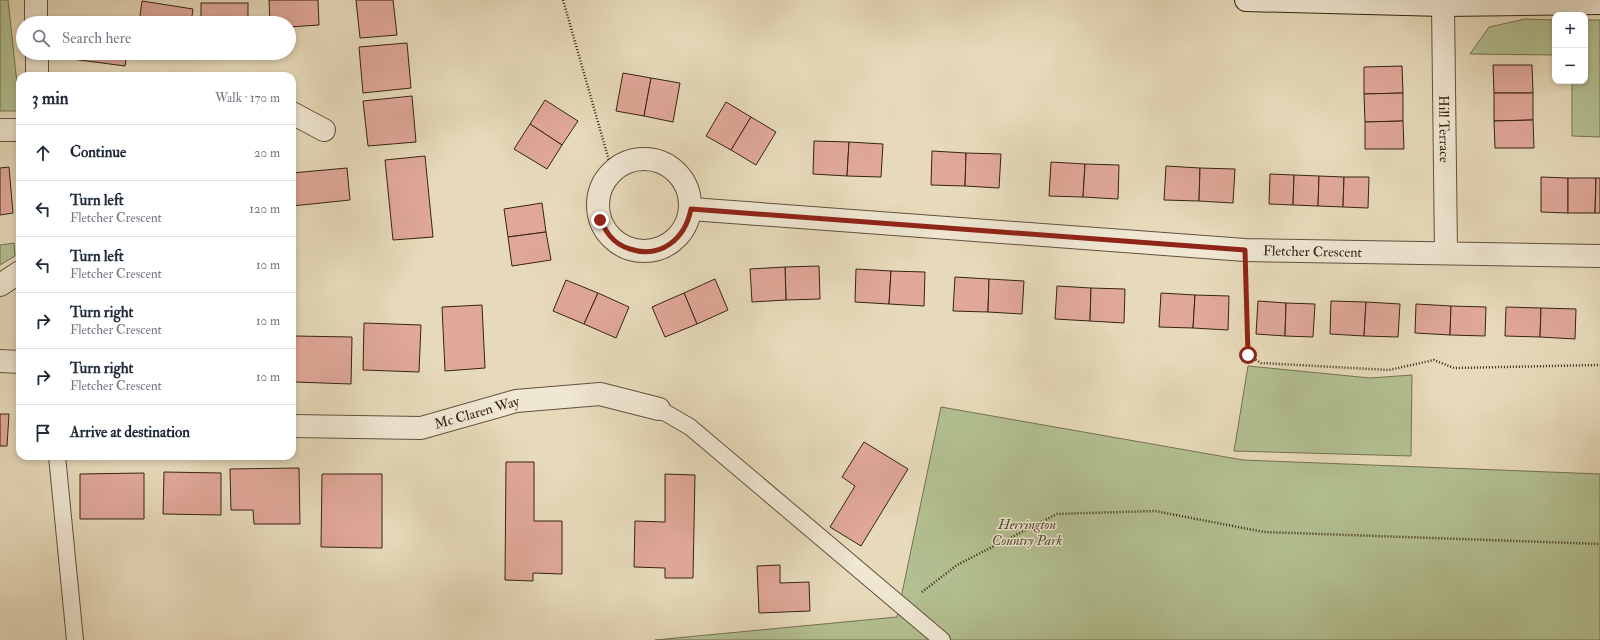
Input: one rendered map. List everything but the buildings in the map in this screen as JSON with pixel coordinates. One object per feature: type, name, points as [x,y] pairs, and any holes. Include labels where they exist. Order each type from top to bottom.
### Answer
[{"type":"street","points":[[36,0],[36,16]]},
{"type":"street","points":[[1246,0],[1443,5],[1600,3]]},
{"type":"street","name":"Hill Terrace","points":[[1443,5],[1446,252]]},
{"type":"street","points":[[37,60],[37,72]]},
{"type":"street","points":[[296,115],[324,130]]},
{"type":"street","points":[[0,130],[16,130]]},
{"type":"street","points":[[640,158],[656,160],[671,166],[682,178],[690,193],[691,209],[689,219],[682,234],[670,244],[654,251],[638,252],[623,247],[610,237],[600,220],[597,204],[601,188],[612,171],[619,166],[640,158]]},
{"type":"street","name":"Fletcher Crescent","points":[[691,209],[1245,250],[1446,252],[1600,256]]},
{"type":"street","points":[[0,285],[16,275]]},
{"type":"street","points":[[0,361],[16,362]]},
{"type":"street","name":"Mc Claren Way","points":[[296,426],[421,428],[516,401],[600,394],[659,410]]},
{"type":"lane","points":[[659,410],[690,428],[942,640]]},
{"type":"lane","points":[[57,460],[75,640]]},
{"type":"path","points":[[564,0],[612,171]]},
{"type":"path","points":[[1245,250],[1248,355],[1261,363],[1389,370],[1434,360],[1454,368],[1600,365]]},
{"type":"path","points":[[908,611],[922,591],[957,565],[1057,514],[1155,512],[1264,532],[1600,544]]},
{"type":"green space","points":[[0,0],[8,0],[16,74],[16,111],[0,111]]},
{"type":"green space","points":[[1525,19],[1552,20],[1552,55],[1470,54],[1489,27]]},
{"type":"green space","points":[[1588,20],[1600,20],[1600,137],[1572,136],[1572,84],[1588,84]]},
{"type":"green space","points":[[14,243],[15,256],[0,265],[0,245]]},
{"type":"green space","points":[[1248,366],[1370,378],[1412,375],[1411,456],[1234,451]]},
{"type":"green space","name":"Herrington Country Park","points":[[941,407],[1243,460],[1600,474],[1600,640],[655,640],[897,617]]},
{"type":"route","points":[[600,220],[610,237],[623,247],[638,252],[654,251],[670,244],[682,234],[689,219],[691,209],[1245,250],[1248,355]]}]
